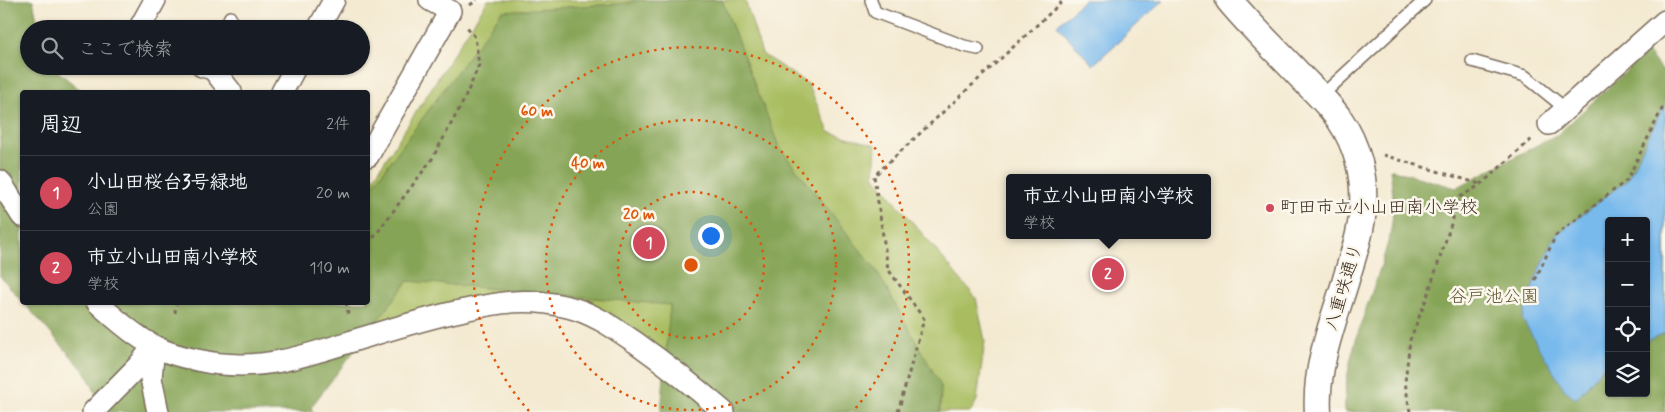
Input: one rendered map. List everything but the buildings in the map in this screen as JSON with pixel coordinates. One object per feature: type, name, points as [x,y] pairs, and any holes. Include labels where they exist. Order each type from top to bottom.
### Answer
[{"type":"street","points":[[144,20],[156,0]]},
{"type":"street","points":[[323,20],[334,0]]},
{"type":"street","points":[[370,152],[450,11],[430,0]]},
{"type":"street","name":"八重咲通り","points":[[1229,0],[1320,96],[1340,120],[1354,147],[1360,166],[1364,186],[1360,233],[1321,364],[1317,395],[1318,412]]},
{"type":"street","points":[[1549,124],[1665,21]]},
{"type":"street","points":[[218,75],[229,90]]},
{"type":"street","points":[[283,90],[291,75]]},
{"type":"street","points":[[0,181],[20,213]]},
{"type":"street","points":[[100,305],[126,327],[154,346],[180,356],[215,364],[238,366],[269,364],[305,356],[439,315],[504,302],[545,302],[570,307],[600,319],[650,353],[724,412]]},
{"type":"street","points":[[94,412],[138,366],[154,346]]},
{"type":"street","points":[[154,346],[150,378],[158,412]]},
{"type":"lane","points":[[871,0],[875,12],[964,46],[978,49]]},
{"type":"lane","points":[[1407,0],[1415,9]]},
{"type":"lane","points":[[1320,96],[1425,0]]},
{"type":"lane","points":[[1472,61],[1525,76],[1566,109]]},
{"type":"path","points":[[898,412],[924,318],[888,269],[874,176],[1064,0]]},
{"type":"path","points":[[370,242],[432,159],[464,100],[479,65],[474,37],[464,23],[450,11]]},
{"type":"path","points":[[999,54],[1005,56]]},
{"type":"path","points":[[1535,280],[1556,235],[1627,180],[1662,109],[1665,108]]},
{"type":"path","points":[[1410,412],[1405,382],[1410,340],[1433,279],[1460,197],[1480,185],[1549,124]]},
{"type":"path","points":[[1381,155],[1480,185]]},
{"type":"path","points":[[175,313],[176,305]]},
{"type":"path","points":[[346,305],[348,314]]},
{"type":"green space","points":[[0,0],[33,0],[37,20],[20,20],[20,75],[62,75],[81,90],[20,90],[20,299],[0,276]]},
{"type":"green space","points":[[488,0],[745,0],[762,54],[808,84],[829,132],[876,145],[874,176],[976,298],[985,341],[977,400],[971,412],[724,412],[674,369],[545,302],[374,334],[369,305],[370,184]]},
{"type":"green space","points":[[634,0],[722,0],[779,147],[876,270],[941,386],[940,412],[661,412],[670,305],[408,281],[311,407],[313,412],[105,412],[86,373],[26,305],[370,305],[370,189],[502,11],[630,3]]},
{"type":"green space","name":"谷戸池公園","points":[[1647,52],[1665,74],[1665,412],[1345,412],[1346,390],[1354,345],[1392,226],[1393,201],[1390,169],[1456,188],[1558,134]]},
{"type":"water","points":[[1084,0],[1164,0],[1093,65],[1057,25]]},
{"type":"water","points":[[1665,108],[1665,333],[1650,339],[1650,217],[1605,217],[1605,365],[1576,399],[1564,389],[1522,319],[1535,280],[1556,235],[1627,180],[1662,109]]},
{"type":"place","name":"町田市立小山田南小学校","points":[[1270,208]]},
{"type":"place","name":"小山田桜台3号緑地","points":[[649,243]]},
{"type":"place","name":"市立小山田南小学校","points":[[1108,274]]}]
